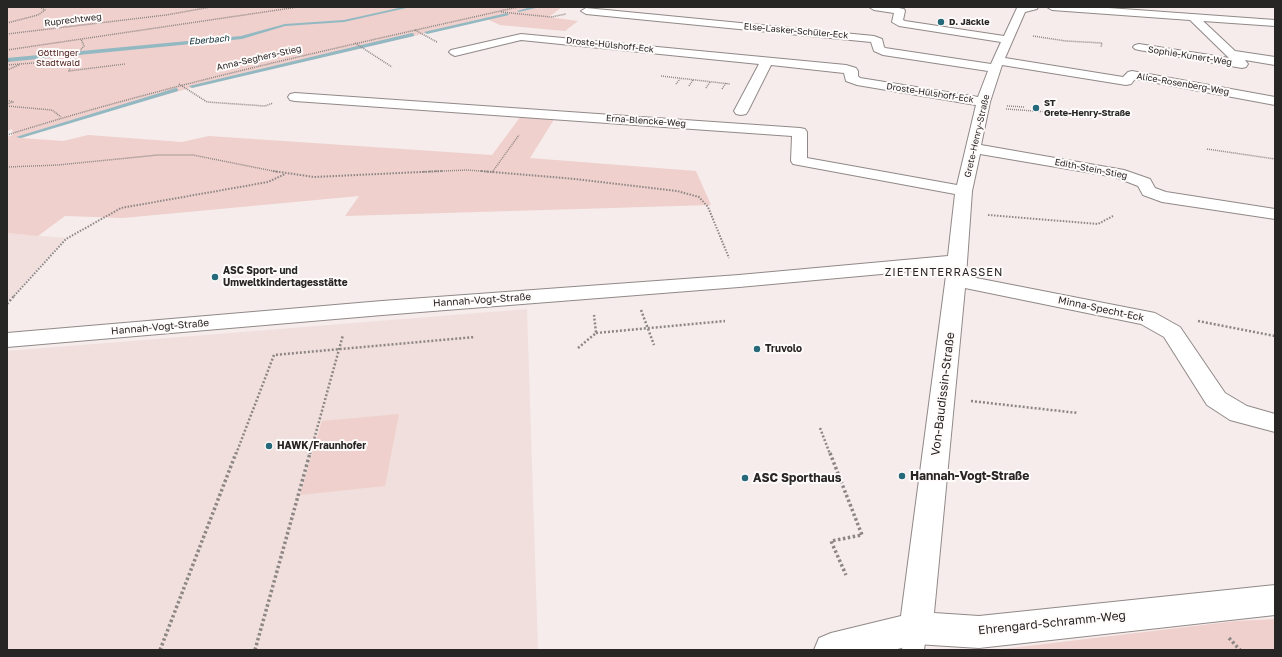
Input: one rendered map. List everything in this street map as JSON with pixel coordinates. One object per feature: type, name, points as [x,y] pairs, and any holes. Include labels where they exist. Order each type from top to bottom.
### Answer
[{"type":"street","points":[[874,7],[900,11],[897,22],[903,24],[1009,36]]},
{"type":"street","name":"Grete-Henry-Straße","points":[[957,271],[964,192],[972,148],[983,102],[997,64],[1022,10],[1033,7]]},
{"type":"street","points":[[1052,7],[1275,23]]},
{"type":"street","name":"Else-Lasker-Schüler-Eck","points":[[586,11],[874,39],[878,40],[878,49],[883,51],[997,64]]},
{"type":"street","name":"Sophie-Kunert-Weg","points":[[1193,17],[1242,64]]},
{"type":"street","name":"Droste-Hülshoff-Eck","points":[[455,52],[521,37],[846,69],[852,71],[851,78],[857,81],[983,102]]},
{"type":"street","name":"Sophie-Kunert-Weg","points":[[1139,47],[1275,69]]},
{"type":"street","name":"Sophie-Kunert-Weg","points":[[1231,54],[1275,61]]},
{"type":"street","points":[[741,111],[767,61]]},
{"type":"street","name":"Alice-Rosenberg-Weg","points":[[997,64],[1126,81],[1132,75],[1275,100]]},
{"type":"street","name":"Erna-Blencke-Weg","points":[[295,97],[800,132],[799,161],[964,192]]},
{"type":"street","name":"Edith-Stein-Stieg","points":[[972,148],[1118,173],[1139,181],[1144,184],[1149,191],[1162,196],[1275,214]]},
{"type":"street","name":"Hannah-Vogt-Straße","points":[[7,340],[382,308],[739,281],[957,271]]},
{"type":"street","name":"Von-Baudissin-Straße","points":[[914,639],[957,271]]},
{"type":"street","name":"Minna-Specht-Eck","points":[[957,271],[1147,318],[1160,324],[1172,332],[1216,399],[1239,413],[1275,423]]},
{"type":"street","name":"Ehrengard-Schramm-Weg","points":[[831,650],[914,639],[1275,600]]},
{"type":"path","points":[[7,24],[38,15],[45,10],[40,7]]},
{"type":"path","name":"Ruprechtweg","points":[[7,34],[212,7]]},
{"type":"path","points":[[7,50],[298,7]]},
{"type":"path","name":"Anna-Seghers-Stieg","points":[[8,135],[61,117],[179,84],[518,7]]},
{"type":"path","points":[[499,11],[551,17]]},
{"type":"path","points":[[1009,36],[1102,43],[1101,47]]},
{"type":"path","points":[[81,39],[84,46],[72,60],[69,71],[125,64]]},
{"type":"path","points":[[355,43],[392,67]]},
{"type":"path","points":[[7,65],[72,60]]},
{"type":"path","points":[[7,70],[21,64]]},
{"type":"path","points":[[661,76],[754,86]]},
{"type":"path","points":[[676,84],[680,78]]},
{"type":"path","points":[[689,86],[693,80]]},
{"type":"path","points":[[706,88],[710,82]]},
{"type":"path","points":[[722,90],[726,83]]},
{"type":"path","points":[[179,84],[207,102],[265,106],[295,97]]},
{"type":"path","points":[[7,100],[13,102],[7,105]]},
{"type":"path","points":[[7,105],[52,110],[61,117]]},
{"type":"path","points":[[1004,106],[1004,108],[1075,114]]},
{"type":"path","points":[[1207,149],[1275,159]]},
{"type":"path","points":[[7,167],[58,165],[158,155],[193,155],[286,174],[314,177],[364,176],[438,171],[493,172],[582,180],[677,192],[699,197],[708,207],[739,281]]},
{"type":"path","points":[[493,172],[503,156]]},
{"type":"path","points":[[7,304],[66,239],[121,208],[268,182],[286,174]]},
{"type":"path","points":[[962,213],[1098,224],[1113,216]]},
{"type":"path","points":[[641,310],[654,345]]},
{"type":"path","points":[[594,317],[596,333]]},
{"type":"path","points":[[1193,320],[1275,336]]},
{"type":"path","points":[[578,348],[596,333],[725,321]]},
{"type":"path","points":[[160,650],[274,355],[475,337]]},
{"type":"path","points":[[255,650],[340,348]]},
{"type":"path","points":[[943,398],[1078,413]]},
{"type":"path","points":[[820,428],[862,535],[830,541],[846,575]]},
{"type":"shaded area","points":[[7,233],[66,238],[7,302]]},
{"type":"shaded area","name":"HAWK/Fraunhofer","points":[[527,309],[538,650],[7,650],[7,351]]},
{"type":"green space","name":"Göttinger Stadtwald","points":[[7,7],[562,7],[549,17],[578,21],[565,31],[500,25],[487,19],[194,87],[78,119],[21,138],[63,141],[88,135],[182,142],[209,136],[492,155],[521,116],[555,118],[530,158],[696,171],[711,205],[345,216],[359,196],[123,218],[65,216],[38,236],[7,233],[7,137],[13,135],[12,129],[7,131]]},
{"type":"green space","points":[[399,414],[385,486],[300,495],[322,421]]},
{"type":"green space","points":[[1275,619],[1275,650],[994,650],[1236,621]]},
{"type":"waterway","name":"Eberbach","points":[[7,60],[242,37],[285,25],[344,21],[409,7]]},
{"type":"waterway","points":[[519,11],[538,7]]},
{"type":"waterway","points":[[427,32],[507,14]]},
{"type":"waterway","points":[[192,86],[412,35]]},
{"type":"waterway","points":[[19,137],[176,90]]},
{"type":"place","name":"D. Jäckle","points":[[941,22]]},
{"type":"place","name":"ST Grete-Henry-Straße","points":[[1036,108]]},
{"type":"place","name":"ASC Sport- und Umweltkindertagesstätte","points":[[215,277]]},
{"type":"place","name":"Truvolo","points":[[757,349]]},
{"type":"place","name":"HAWK/Fraunhofer","points":[[269,446]]},
{"type":"place","name":"Hannah-Vogt-Straße","points":[[902,476]]},
{"type":"place","name":"ASC Sporthaus","points":[[745,478]]},
{"type":"district","name":"ZIETENTERRASSEN","points":[[944,273]]}]
